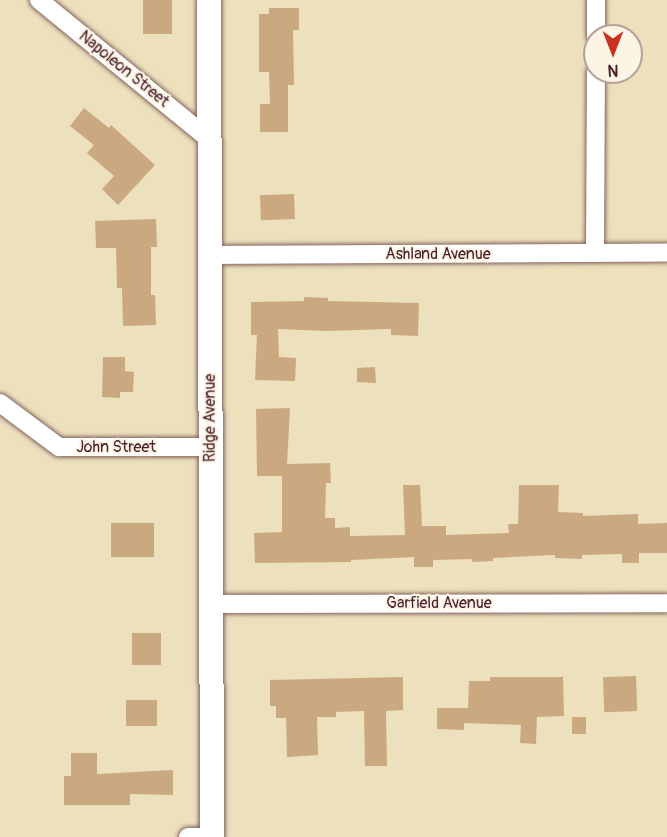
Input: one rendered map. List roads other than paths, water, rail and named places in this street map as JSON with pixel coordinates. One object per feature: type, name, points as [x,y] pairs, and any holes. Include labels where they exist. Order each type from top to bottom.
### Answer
[{"type":"street","name":"Napoleon Street","points":[[39,0],[209,138]]},
{"type":"street","name":"Ridge Avenue","points":[[209,0],[212,837]]},
{"type":"street","points":[[596,0],[596,24]]},
{"type":"street","points":[[595,253],[596,84]]},
{"type":"street","name":"Ashland Avenue","points":[[210,255],[667,253]]},
{"type":"street","name":"John Street","points":[[0,403],[58,447],[210,447]]},
{"type":"street","name":"Garfield Avenue","points":[[211,604],[667,603]]},
{"type":"street","points":[[188,837],[212,837]]}]
